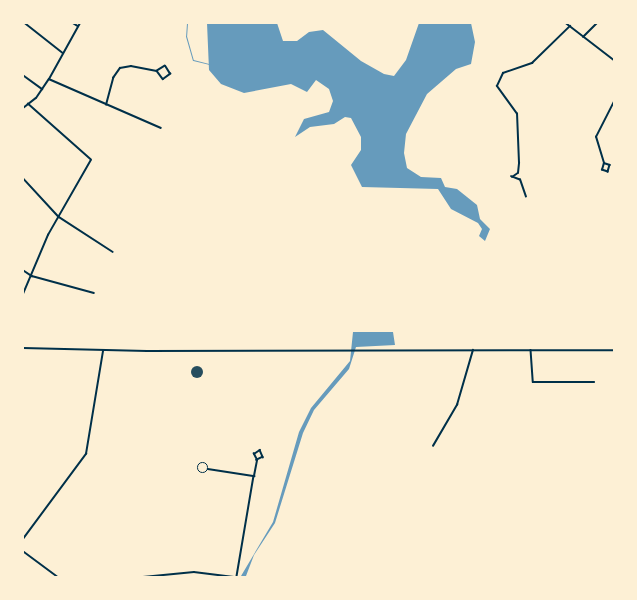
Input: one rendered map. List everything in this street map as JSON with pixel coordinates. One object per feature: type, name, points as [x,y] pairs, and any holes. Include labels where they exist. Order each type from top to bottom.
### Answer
[{"type":"main road","points":[[23,108],[42,89],[49,79],[80,23]]},
{"type":"main road","points":[[23,348],[103,351],[614,350]]},
{"type":"street","points":[[25,23],[63,53]]},
{"type":"street","points":[[73,23],[78,26]]},
{"type":"street","points":[[566,23],[614,60]]},
{"type":"street","points":[[583,37],[597,23]]},
{"type":"street","points":[[526,197],[520,180],[512,177],[518,173],[519,163],[517,114],[497,86],[503,73],[535,60],[570,26]]},
{"type":"street","points":[[106,105],[114,75],[120,68],[132,66],[157,71],[165,66],[170,74],[161,79],[157,71]]},
{"type":"street","points":[[23,75],[42,89]]},
{"type":"street","points":[[49,79],[161,128]]},
{"type":"street","points":[[604,163],[611,166],[608,172],[602,170],[604,163],[596,137],[614,102]]},
{"type":"street","points":[[23,294],[59,217],[90,159],[28,104]]},
{"type":"street","points":[[23,178],[59,217],[113,252]]},
{"type":"street","points":[[23,270],[32,276],[94,293]]},
{"type":"street","points":[[433,446],[457,406],[473,350]]},
{"type":"street","points":[[531,350],[533,382],[594,382]]},
{"type":"street","points":[[23,539],[86,454],[103,351]]},
{"type":"street","points":[[238,577],[257,460],[254,454],[260,450],[264,456],[257,460]]},
{"type":"street","points":[[208,469],[204,463],[198,466],[202,473],[208,469],[254,476]]},
{"type":"street","points":[[23,551],[58,577]]},
{"type":"street","points":[[143,577],[198,572],[234,577]]},
{"type":"water","points":[[207,23],[277,23],[283,41],[297,41],[309,32],[323,30],[361,61],[384,74],[394,76],[406,60],[419,23],[471,23],[475,42],[471,64],[456,69],[427,94],[406,134],[404,153],[407,168],[421,177],[441,178],[445,187],[457,189],[477,205],[480,219],[490,229],[485,241],[479,236],[482,229],[478,223],[451,209],[438,189],[362,187],[351,165],[361,150],[361,137],[351,118],[345,117],[334,124],[310,127],[295,137],[304,119],[329,112],[333,101],[329,89],[316,80],[307,92],[291,84],[244,93],[221,84],[209,70]]},
{"type":"water","points":[[353,332],[393,332],[395,345],[356,347],[349,369],[314,410],[303,433],[275,523],[254,555],[246,576],[241,576],[273,522],[299,432],[311,408],[350,361]]},
{"type":"building","points":[[197,366],[201,368],[203,372],[201,376],[197,378],[193,376],[191,372],[193,368]]},
{"type":"waterway","points":[[187,23],[186,36],[193,60],[209,64]]}]
